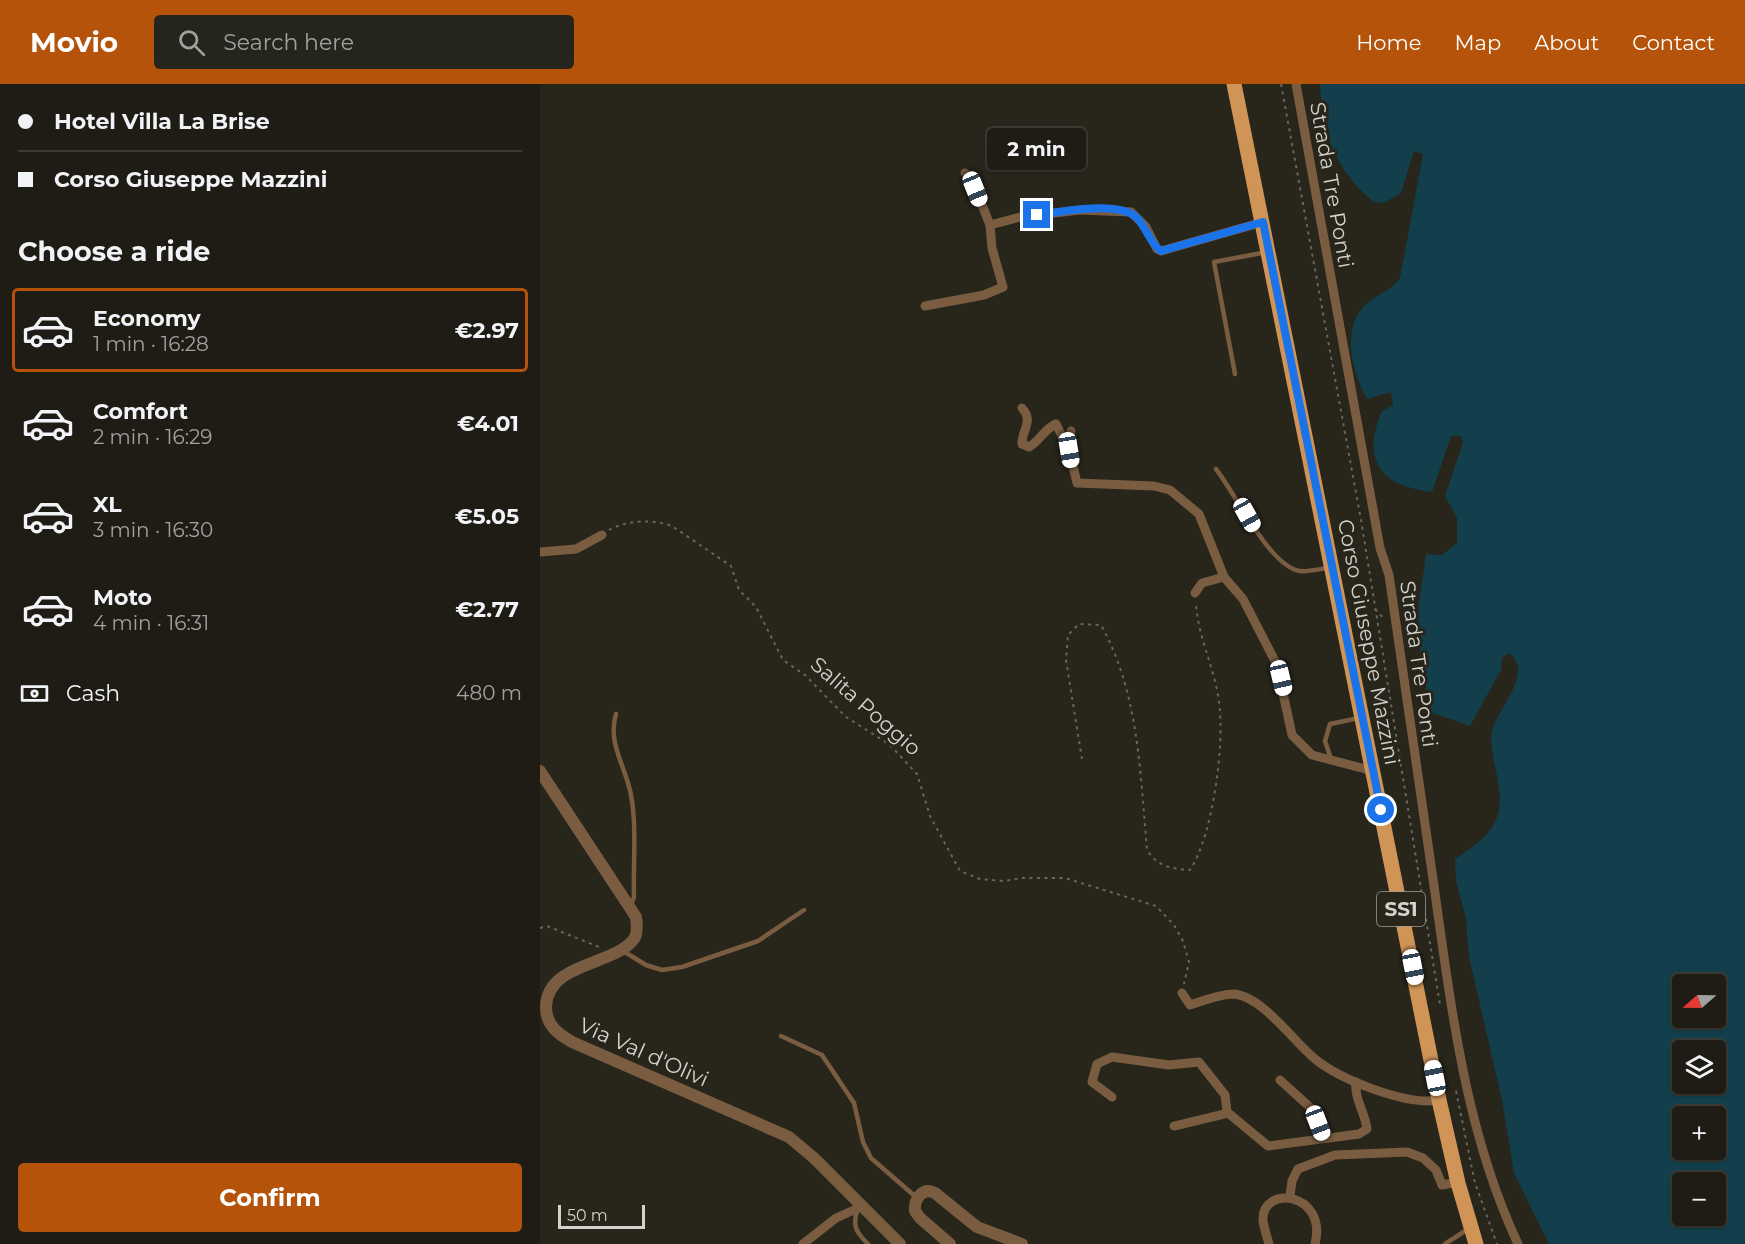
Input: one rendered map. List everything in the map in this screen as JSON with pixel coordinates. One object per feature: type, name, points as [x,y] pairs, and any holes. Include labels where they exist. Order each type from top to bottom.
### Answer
[{"type":"main road","name":"Corso Giuseppe Mazzini","points":[[1234,84],[1334,567],[1439,1100],[1458,1182],[1476,1244]]},
{"type":"street","name":"Strada Tre Ponti","points":[[1296,84],[1380,548],[1389,575],[1450,1001],[1472,1120],[1500,1207],[1518,1244]]},
{"type":"street","points":[[925,306],[984,295],[1003,287],[992,248],[990,225],[970,178],[965,173]]},
{"type":"street","points":[[990,225],[1020,217],[1080,210],[1131,212],[1146,227],[1157,249],[1161,251],[1263,222]]},
{"type":"street","points":[[1022,408],[1028,416],[1022,441],[1025,447],[1036,444],[1049,427],[1056,424],[1069,450]]},
{"type":"street","points":[[1071,431],[1069,450],[1074,478],[1079,484],[1154,486],[1170,490],[1199,514],[1224,577],[1243,599],[1277,665],[1292,735],[1312,755],[1373,771]]},
{"type":"street","points":[[540,552],[576,549],[602,535]]},
{"type":"street","points":[[1195,593],[1202,583],[1224,577]]},
{"type":"street","points":[[540,771],[636,917],[636,934],[633,941],[617,951]]},
{"type":"street","name":"Via Val d'Olivi","points":[[617,951],[575,970],[557,982],[546,1004],[549,1021],[554,1029],[572,1042],[789,1137],[814,1158],[859,1209],[900,1244]]},
{"type":"street","points":[[1182,993],[1190,1005],[1236,994],[1260,1005],[1317,1060],[1356,1082],[1425,1103],[1439,1100]]},
{"type":"street","points":[[1112,1097],[1092,1082],[1096,1064],[1112,1057],[1169,1065],[1199,1062],[1225,1095],[1228,1113],[1268,1146],[1359,1134],[1367,1129],[1365,1117],[1354,1094],[1356,1082]]},
{"type":"street","points":[[1280,1080],[1313,1110],[1323,1137]]},
{"type":"street","points":[[1174,1126],[1228,1113]]},
{"type":"street","points":[[1290,1196],[1292,1181],[1298,1169],[1335,1155],[1407,1152],[1423,1158],[1436,1170],[1442,1185],[1458,1182]]},
{"type":"street","points":[[950,1244],[915,1211],[917,1198],[930,1191],[977,1227],[1000,1238],[1022,1244]]},
{"type":"street","points":[[1269,1244],[1263,1219],[1268,1206],[1282,1197],[1290,1196],[1305,1205],[1314,1217],[1318,1230],[1315,1244]]},
{"type":"street","points":[[803,1244],[836,1218],[859,1209]]},
{"type":"lane","points":[[1235,374],[1214,262],[1269,252]]},
{"type":"lane","points":[[1216,469],[1236,495],[1258,536],[1287,567],[1301,571],[1334,567]]},
{"type":"lane","points":[[616,714],[612,727],[614,742],[631,795],[634,897],[629,907]]},
{"type":"lane","points":[[1331,759],[1325,741],[1330,724],[1362,718]]},
{"type":"lane","points":[[617,951],[662,970],[682,967],[758,941],[804,910]]},
{"type":"lane","points":[[781,1036],[822,1055],[854,1103],[863,1142],[871,1158],[917,1198]]},
{"type":"lane","points":[[859,1209],[854,1222],[856,1231],[868,1244]]},
{"type":"lane","points":[[1445,1244],[1470,1228]]},
{"type":"path","points":[[1281,84],[1361,520],[1399,746],[1405,805],[1441,1010]]},
{"type":"path","name":"Salita Poggio","points":[[602,535],[613,527],[632,523],[663,523],[672,526],[703,549],[727,562],[734,571],[739,590],[756,607],[783,660],[805,675],[846,717],[889,744],[917,774],[930,816],[960,871],[980,879],[1004,881],[1022,878],[1065,878],[1156,906],[1174,925],[1183,941],[1189,962],[1182,993]]},
{"type":"path","points":[[1082,759],[1065,660],[1068,635],[1079,624],[1101,625],[1113,646],[1125,679],[1141,763],[1147,849],[1152,860],[1172,869],[1190,870],[1201,854],[1212,808],[1221,734],[1220,702],[1196,611],[1195,593]]},
{"type":"path","points":[[540,928],[547,926],[617,951]]},
{"type":"path","points":[[1455,1086],[1475,1183],[1497,1244]]},
{"type":"water","points":[[1320,84],[1745,84],[1745,1244],[1549,1244],[1514,1173],[1502,1100],[1469,957],[1466,919],[1456,881],[1455,859],[1485,836],[1497,817],[1500,795],[1492,751],[1492,731],[1512,691],[1518,670],[1516,661],[1509,653],[1502,658],[1501,670],[1470,726],[1430,712],[1416,626],[1426,554],[1442,555],[1457,543],[1457,518],[1445,496],[1463,442],[1461,436],[1451,436],[1432,492],[1399,484],[1388,477],[1380,468],[1375,457],[1374,443],[1382,411],[1393,405],[1391,392],[1367,399],[1357,376],[1351,350],[1351,337],[1359,313],[1367,303],[1389,289],[1400,278],[1423,154],[1414,151],[1401,193],[1384,203],[1374,202],[1349,177],[1340,164],[1324,118]]},
{"type":"route","points":[[1037,215],[1102,209],[1131,212],[1146,227],[1157,249],[1161,251],[1263,222],[1381,810]]}]
